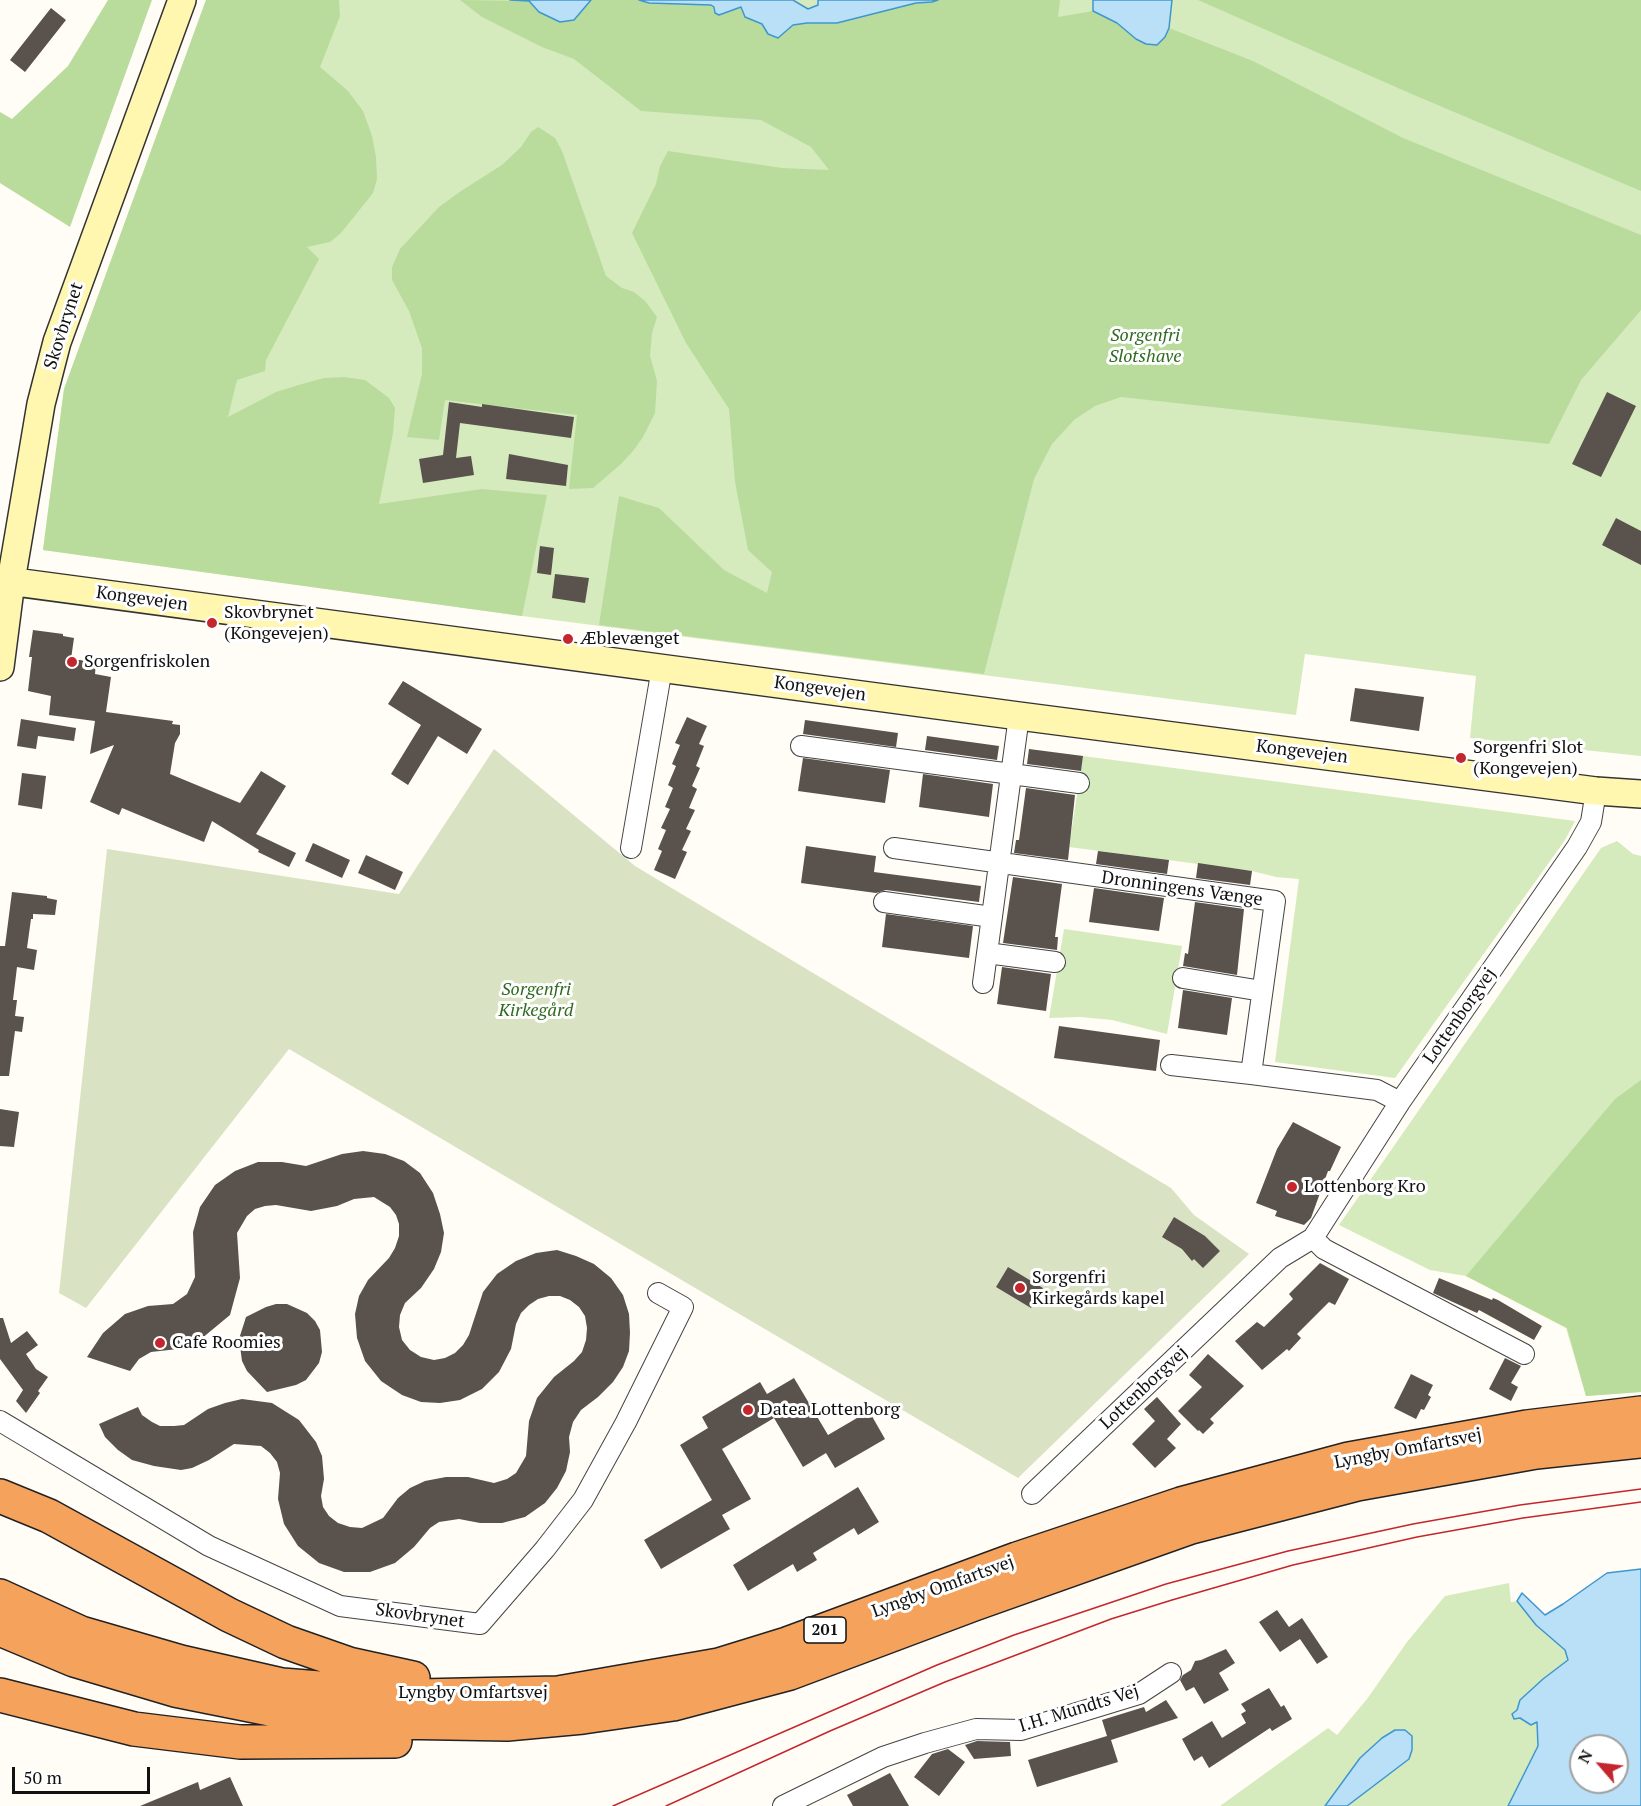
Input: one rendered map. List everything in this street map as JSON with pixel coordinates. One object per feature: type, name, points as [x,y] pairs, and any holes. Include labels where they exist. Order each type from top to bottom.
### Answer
[{"type":"highway","name":"Lyngby Omfartsvej","points":[[0,1596],[81,1633],[181,1662],[282,1685],[418,1696],[558,1693],[719,1665],[787,1644],[1006,1563],[1181,1504],[1349,1459],[1527,1426],[1641,1413]]},
{"type":"highway","name":"Lyngby Omfartsvej","points":[[0,1629],[74,1660],[175,1690],[280,1711],[392,1722],[507,1724],[583,1717],[673,1704],[790,1673],[974,1604],[1191,1527],[1357,1484],[1536,1452],[1641,1440]]},
{"type":"highway","points":[[0,1496],[49,1516],[230,1615],[286,1642],[349,1664],[413,1678],[558,1693]]},
{"type":"highway","points":[[0,1695],[134,1729],[240,1742],[413,1741],[507,1724]]},
{"type":"street","name":"Skovbrynet","points":[[0,667],[6,580],[41,404],[57,342],[182,0]]},
{"type":"street","name":"Kongevejen","points":[[6,580],[1019,716],[1596,791],[1641,794]]},
{"type":"street","points":[[631,848],[662,668]]},
{"type":"street","points":[[983,983],[1019,716]]},
{"type":"street","points":[[801,746],[1079,783]]},
{"type":"street","name":"Lottenborgvej","points":[[1032,1494],[1280,1258],[1313,1238],[1400,1102],[1577,847],[1591,822],[1596,791]]},
{"type":"street","name":"Dronningens Vænge","points":[[894,848],[1275,901],[1251,1074]]},
{"type":"street","points":[[884,902],[992,917]]},
{"type":"street","points":[[987,953],[1055,962]]},
{"type":"street","points":[[1183,978],[1262,991]]},
{"type":"street","points":[[1171,1065],[1377,1090],[1400,1102]]},
{"type":"street","points":[[1313,1238],[1324,1249],[1524,1354]]},
{"type":"street","name":"Skovbrynet","points":[[0,1421],[209,1546],[332,1603],[340,1606],[480,1624],[545,1549],[583,1500],[626,1422],[683,1307],[658,1293]]},
{"type":"street","name":"I.H. Mundts Vej","points":[[783,1806],[883,1757],[976,1729],[1021,1730],[1139,1694],[1171,1673]]},
{"type":"green space","points":[[108,0],[152,0],[70,227],[0,183],[0,112],[12,119],[68,66]]},
{"type":"green space","name":"Sorgenfri Slotshave","points":[[206,0],[1641,0],[1641,756],[1470,738],[1476,676],[1305,654],[1296,715],[522,616],[43,550],[64,389]]},
{"type":"green space","points":[[206,0],[339,0],[340,16],[320,67],[348,91],[363,111],[372,136],[376,157],[377,179],[373,193],[341,233],[330,242],[307,247],[319,259],[266,360],[265,371],[237,380],[228,417],[276,392],[324,378],[344,377],[365,380],[389,398],[395,408],[393,433],[379,504],[482,489],[547,495],[522,616],[43,550],[64,389]]},
{"type":"green space","points":[[460,0],[529,1],[539,12],[574,20],[591,0],[639,0],[649,3],[739,6],[744,16],[762,24],[768,34],[781,36],[792,25],[837,23],[916,3],[938,0],[1060,0],[1058,17],[1093,11],[1117,23],[1136,39],[1165,37],[1169,28],[1253,61],[1403,138],[1641,235],[1641,310],[1581,380],[1549,444],[1121,397],[1095,406],[1074,420],[1052,444],[1034,479],[984,674],[599,625],[619,496],[659,508],[724,570],[767,593],[772,572],[748,550],[735,482],[729,409],[686,343],[632,233],[656,184],[660,166],[668,151],[782,168],[829,170],[811,147],[761,120],[641,111],[574,59],[542,47],[482,17]]},
{"type":"green space","points":[[1198,0],[1641,0],[1641,191],[1414,95]]},
{"type":"green space","points":[[538,127],[555,138],[562,151],[606,276],[622,288],[634,292],[645,301],[657,317],[652,333],[650,356],[657,381],[655,413],[633,451],[593,488],[569,489],[577,415],[445,400],[439,440],[407,437],[422,374],[422,348],[409,311],[392,280],[392,267],[400,249],[439,207],[502,165]]},
{"type":"green space","name":"Sorgenfri Kirkegård","points":[[494,749],[635,866],[1171,1188],[1194,1215],[1249,1254],[1018,1478],[289,1049],[86,1308],[59,1293],[107,849],[399,894]]},
{"type":"green space","points":[[1083,756],[1575,821],[1565,840],[1395,1078],[1275,1062],[1299,879],[1069,847]]},
{"type":"green space","points":[[1617,841],[1633,854],[1641,856],[1641,1392],[1586,1396],[1566,1328],[1466,1276],[1430,1270],[1339,1225],[1601,848]]},
{"type":"green space","points":[[1064,929],[1182,946],[1167,1034],[1112,1020],[1080,1017],[1049,1018]]},
{"type":"green space","points":[[1641,1080],[1641,1392],[1586,1396],[1567,1328],[1466,1276],[1615,1099]]},
{"type":"green space","points":[[1509,1583],[1511,1602],[1517,1601],[1536,1625],[1565,1650],[1568,1660],[1557,1668],[1520,1718],[1530,1725],[1537,1721],[1538,1746],[1508,1806],[1347,1806],[1409,1759],[1412,1736],[1405,1730],[1395,1730],[1360,1758],[1325,1806],[1220,1806],[1328,1728],[1337,1735],[1445,1596]]},
{"type":"water","points":[[510,0],[591,0],[574,20],[560,22],[539,12],[529,1]]},
{"type":"water","points":[[639,0],[793,0],[808,9],[818,5],[818,0],[938,0],[916,3],[837,23],[793,25],[778,38],[768,34],[762,24],[745,17],[741,7],[719,15],[715,13],[711,5],[649,3]]},
{"type":"water","points":[[1093,0],[1172,0],[1169,28],[1165,37],[1157,45],[1146,44],[1136,39],[1117,23],[1093,11]]},
{"type":"water","points":[[1641,1569],[1641,1806],[1508,1806],[1538,1746],[1537,1722],[1531,1725],[1520,1718],[1514,1719],[1512,1714],[1517,1710],[1520,1700],[1568,1660],[1565,1650],[1536,1625],[1517,1601],[1522,1593],[1545,1615],[1607,1573]]},
{"type":"water","points":[[1395,1730],[1405,1730],[1412,1736],[1412,1750],[1409,1759],[1347,1806],[1325,1806],[1360,1758],[1382,1738]]},
{"type":"building","points":[[51,8],[66,20],[25,72],[10,60]]},
{"type":"building","points":[[1607,392],[1636,406],[1601,477],[1572,464]]},
{"type":"building","points":[[449,402],[482,407],[482,404],[574,417],[571,438],[460,423],[456,458],[471,456],[474,475],[423,483],[419,459],[443,455]]},
{"type":"building","points":[[509,454],[568,465],[566,486],[506,479]]},
{"type":"building","points":[[1616,518],[1641,531],[1641,565],[1602,545]]},
{"type":"building","points":[[540,546],[554,548],[551,575],[537,573]]},
{"type":"building","points":[[555,574],[589,578],[585,603],[552,598]]},
{"type":"building","points":[[33,630],[63,634],[63,636],[74,638],[71,659],[96,662],[95,674],[111,677],[106,712],[173,721],[172,724],[180,725],[170,774],[240,803],[261,771],[286,786],[256,834],[296,853],[289,867],[258,852],[259,850],[212,821],[204,842],[122,808],[119,815],[90,802],[114,745],[90,754],[95,721],[49,715],[51,696],[28,691]]},
{"type":"building","points":[[403,681],[482,729],[467,754],[438,736],[408,785],[391,774],[421,725],[388,704]]},
{"type":"building","points":[[1355,688],[1424,697],[1419,731],[1350,721]]},
{"type":"building","points":[[687,717],[707,726],[699,744],[704,746],[696,766],[700,768],[692,786],[697,789],[689,808],[695,810],[686,829],[691,831],[682,850],[687,852],[675,879],[654,870],[662,851],[658,849],[666,830],[661,828],[670,809],[665,807],[673,788],[668,785],[676,766],[672,764],[680,745],[675,743]]},
{"type":"building","points":[[21,719],[76,728],[74,741],[38,736],[36,749],[17,746]]},
{"type":"building","points":[[805,720],[898,733],[896,747],[803,734]]},
{"type":"building","points":[[927,736],[999,746],[997,760],[925,750]]},
{"type":"building","points":[[1029,749],[1083,756],[1081,771],[1027,764]]},
{"type":"building","points":[[803,758],[890,770],[885,803],[798,791]]},
{"type":"building","points":[[22,773],[46,776],[42,809],[18,805]]},
{"type":"building","points":[[923,774],[993,784],[989,817],[919,807]]},
{"type":"building","points":[[1026,788],[1075,795],[1068,860],[1014,853],[1016,840],[1019,840]]},
{"type":"building","points":[[313,843],[350,860],[342,878],[305,861]]},
{"type":"building","points":[[806,846],[876,856],[874,872],[981,886],[979,902],[886,890],[876,893],[801,883]]},
{"type":"building","points":[[1098,851],[1169,860],[1167,874],[1096,864]]},
{"type":"building","points":[[366,855],[403,872],[395,890],[358,873]]},
{"type":"building","points":[[1198,863],[1252,871],[1250,885],[1196,878]]},
{"type":"building","points":[[1013,877],[1062,884],[1055,937],[1058,937],[1057,950],[1003,943]]},
{"type":"building","points":[[1094,888],[1164,898],[1159,931],[1089,922]]},
{"type":"building","points":[[12,892],[47,896],[47,898],[57,900],[55,915],[33,914],[33,919],[31,919],[27,948],[37,950],[34,970],[17,967],[13,1000],[17,1000],[15,1016],[24,1017],[22,1032],[15,1031],[9,1076],[0,1076],[0,946],[5,946]]},
{"type":"building","points":[[1195,902],[1244,909],[1237,975],[1183,966],[1185,953],[1188,954]]},
{"type":"building","points":[[886,914],[973,926],[969,958],[882,947]]},
{"type":"building","points":[[1002,967],[1051,974],[1046,1011],[997,1004]]},
{"type":"building","points":[[1183,990],[1232,998],[1227,1035],[1178,1028]]},
{"type":"building","points":[[1059,1026],[1160,1040],[1156,1071],[1054,1058]]},
{"type":"building","points":[[0,1109],[19,1112],[14,1147],[0,1146]]},
{"type":"building","name":"Lottenborg Kro","points":[[1293,1122],[1341,1147],[1328,1171],[1311,1218],[1304,1225],[1275,1216],[1277,1211],[1256,1203],[1277,1149]]},
{"type":"building","points":[[363,1151],[385,1154],[404,1161],[420,1173],[433,1193],[440,1214],[444,1233],[441,1252],[434,1269],[421,1288],[405,1303],[400,1315],[399,1327],[402,1340],[410,1350],[421,1357],[434,1360],[455,1353],[469,1335],[483,1292],[497,1274],[516,1261],[536,1253],[557,1250],[594,1264],[611,1278],[623,1295],[629,1314],[630,1333],[629,1351],[623,1367],[613,1382],[581,1410],[573,1422],[569,1437],[570,1452],[566,1471],[557,1488],[545,1503],[525,1517],[502,1523],[480,1523],[459,1519],[439,1522],[395,1563],[370,1572],[344,1572],[319,1563],[298,1546],[284,1524],[278,1499],[280,1473],[277,1462],[261,1446],[234,1444],[209,1460],[192,1468],[181,1470],[132,1460],[105,1437],[99,1424],[138,1407],[142,1415],[152,1422],[160,1426],[174,1426],[184,1425],[208,1409],[242,1399],[272,1403],[299,1420],[316,1442],[322,1456],[324,1479],[321,1496],[323,1507],[329,1516],[338,1523],[362,1528],[383,1518],[398,1498],[410,1488],[425,1481],[446,1477],[468,1477],[494,1483],[516,1473],[526,1456],[529,1421],[537,1398],[554,1377],[582,1352],[587,1328],[585,1316],[579,1307],[560,1296],[538,1299],[521,1313],[516,1324],[511,1349],[499,1372],[482,1389],[460,1400],[440,1403],[421,1402],[402,1395],[381,1381],[365,1361],[357,1338],[355,1314],[359,1296],[368,1280],[389,1258],[399,1236],[399,1224],[390,1207],[374,1197],[354,1199],[337,1206],[311,1211],[276,1205],[265,1206],[255,1209],[247,1216],[237,1233],[240,1278],[230,1315],[201,1339],[178,1349],[151,1352],[139,1359],[130,1371],[87,1357],[103,1333],[125,1314],[148,1306],[173,1304],[187,1294],[195,1277],[193,1232],[200,1207],[215,1185],[235,1171],[258,1162],[282,1162],[306,1166],[342,1154]]},
{"type":"building","points":[[1174,1217],[1205,1236],[1220,1251],[1203,1268],[1194,1259],[1192,1261],[1182,1249],[1162,1237]]},
{"type":"building","points":[[1320,1263],[1349,1279],[1335,1305],[1329,1302],[1297,1334],[1301,1338],[1289,1351],[1287,1349],[1262,1370],[1235,1341],[1257,1322],[1264,1327],[1293,1299],[1289,1294]]},
{"type":"building","name":"Sorgenfri Kirkegårds kapel","points":[[1008,1267],[1043,1288],[1031,1308],[996,1287]]},
{"type":"building","points":[[1439,1278],[1492,1300],[1493,1298],[1498,1300],[1542,1326],[1534,1340],[1479,1310],[1477,1313],[1433,1293]]},
{"type":"building","points":[[276,1304],[287,1304],[307,1313],[315,1321],[320,1330],[322,1352],[319,1363],[306,1380],[296,1385],[267,1392],[247,1371],[242,1361],[239,1339],[246,1317]]},
{"type":"building","points":[[0,1318],[3,1318],[11,1343],[27,1331],[38,1345],[26,1354],[36,1369],[48,1377],[26,1413],[16,1401],[23,1390],[0,1359]]},
{"type":"building","points":[[1208,1354],[1244,1386],[1210,1419],[1214,1423],[1203,1434],[1178,1411],[1202,1387],[1189,1375]]},
{"type":"building","points":[[1505,1358],[1521,1366],[1511,1383],[1518,1387],[1511,1401],[1489,1389]]},
{"type":"building","points":[[1411,1374],[1433,1385],[1428,1395],[1431,1397],[1416,1419],[1394,1408]]},
{"type":"building","points":[[794,1378],[828,1435],[869,1411],[885,1439],[835,1468],[826,1453],[803,1467],[774,1418],[722,1449],[751,1499],[722,1515],[730,1529],[661,1569],[644,1540],[712,1500],[680,1445],[708,1428],[702,1417],[760,1382],[767,1394]]},
{"type":"building","points":[[1157,1397],[1181,1424],[1167,1439],[1176,1448],[1155,1468],[1132,1444],[1155,1421],[1144,1409]]},
{"type":"building","points":[[858,1487],[879,1522],[858,1535],[854,1528],[813,1553],[817,1560],[797,1572],[793,1564],[748,1591],[733,1565]]},
{"type":"building","points":[[1277,1610],[1289,1627],[1302,1618],[1328,1657],[1317,1664],[1300,1639],[1280,1652],[1259,1622]]},
{"type":"building","points":[[1226,1649],[1235,1663],[1219,1673],[1229,1690],[1204,1704],[1194,1687],[1186,1691],[1180,1680],[1191,1670],[1195,1661]]},
{"type":"building","points":[[1269,1688],[1281,1707],[1284,1705],[1292,1719],[1272,1731],[1270,1728],[1209,1768],[1202,1756],[1194,1761],[1182,1739],[1212,1721],[1222,1738],[1246,1723],[1241,1714],[1246,1711],[1241,1704]]},
{"type":"building","points":[[1166,1700],[1178,1718],[1111,1740],[1118,1762],[1037,1787],[1028,1760],[1107,1736],[1102,1720],[1144,1707],[1146,1712]]},
{"type":"building","points":[[977,1741],[1010,1742],[1011,1756],[974,1759],[965,1745]]},
{"type":"building","points":[[948,1749],[965,1762],[939,1796],[914,1777],[932,1754]]},
{"type":"building","points":[[890,1773],[909,1806],[853,1806],[847,1795]]},
{"type":"building","points":[[230,1777],[243,1806],[140,1806],[198,1782],[200,1790]]},
{"type":"tram line","points":[[613,1806],[937,1665],[1014,1635],[1166,1584],[1288,1551],[1413,1524],[1520,1505],[1641,1489]]},
{"type":"tram line","points":[[666,1806],[830,1731],[945,1682],[1111,1619],[1293,1565],[1417,1537],[1523,1518],[1641,1502]]},
{"type":"place","name":"Skovbrynet (Kongevejen)","points":[[212,623]]},
{"type":"place","name":"Æblevænget","points":[[568,639]]},
{"type":"place","name":"Sorgenfriskolen","points":[[72,662]]},
{"type":"place","name":"Sorgenfri Slot (Kongevejen)","points":[[1461,758]]},
{"type":"place","name":"Lottenborg Kro","points":[[1292,1187]]},
{"type":"place","name":"Sorgenfri Kirkegårds kapel","points":[[1020,1288]]},
{"type":"place","name":"Cafe Roomies","points":[[160,1343]]},
{"type":"place","name":"Datea Lottenborg","points":[[748,1410]]}]
